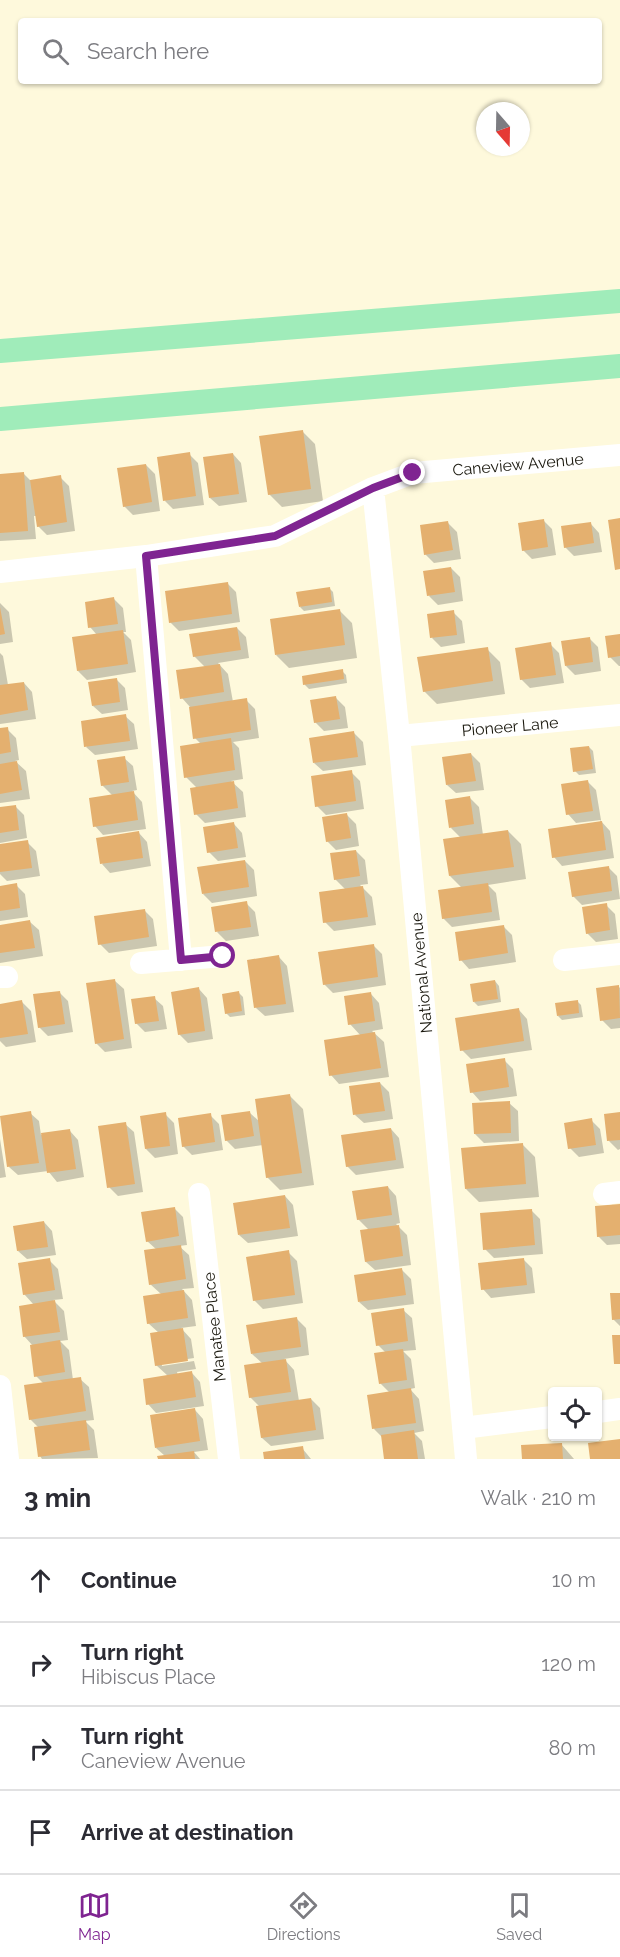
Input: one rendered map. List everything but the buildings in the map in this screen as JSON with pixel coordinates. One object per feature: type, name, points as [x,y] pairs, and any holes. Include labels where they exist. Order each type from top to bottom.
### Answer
[{"type":"street","name":"Caneview Avenue","points":[[0,572],[146,556],[275,536],[373,488],[413,473],[620,455]]},
{"type":"street","name":"National Avenue","points":[[373,488],[399,736],[466,1459]]},
{"type":"street","points":[[146,556],[181,960]]},
{"type":"street","name":"Pioneer Lane","points":[[399,736],[620,715]]},
{"type":"street","points":[[564,960],[620,954]]},
{"type":"street","points":[[141,963],[223,956]]},
{"type":"street","name":"Manatee Place","points":[[199,1194],[229,1459]]},
{"type":"street","points":[[0,1386],[8,1459]]},
{"type":"street","points":[[602,1411],[620,1409]]},
{"type":"street","points":[[463,1428],[548,1417]]},
{"type":"waterway","points":[[0,351],[620,301]]},
{"type":"waterway","points":[[0,419],[620,366]]},
{"type":"route","points":[[223,956],[181,960],[146,556],[275,536],[373,488],[413,473]]}]
